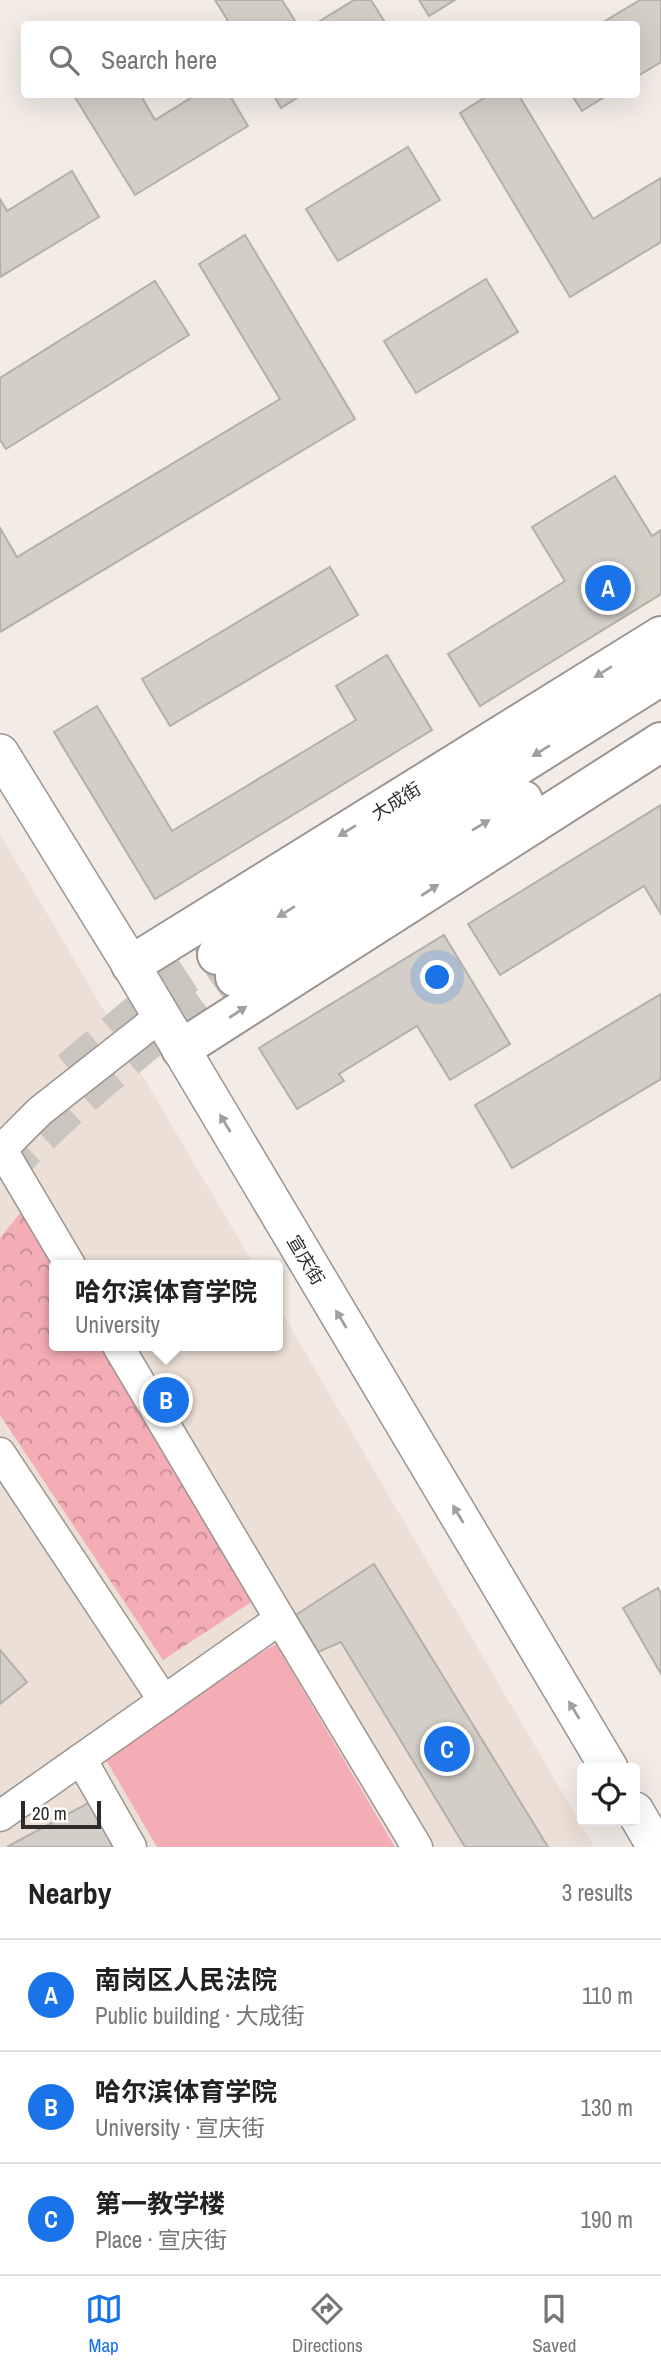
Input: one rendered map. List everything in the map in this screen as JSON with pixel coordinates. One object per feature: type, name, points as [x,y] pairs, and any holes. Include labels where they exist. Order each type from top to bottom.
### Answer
[{"type":"main road","name":"大成街","points":[[131,965],[661,636]]},
{"type":"main road","name":"大成街","points":[[661,676],[226,966],[661,715]]},
{"type":"main road","points":[[181,1049],[661,742]]},
{"type":"street","name":"宣庆街","points":[[0,753],[131,965],[606,1763]]},
{"type":"street","points":[[67,1260],[1,1150],[40,1111],[161,1016]]},
{"type":"street","points":[[121,1351],[417,1847]]},
{"type":"street","points":[[0,1453],[164,1701]]},
{"type":"street","points":[[0,1816],[281,1619]]},
{"type":"street","points":[[81,1759],[131,1847]]},
{"type":"street","points":[[640,1820],[656,1847]]},
{"type":"shaded area","points":[[0,834],[251,1260],[49,1260],[49,1351],[283,1351],[283,1315],[577,1818],[577,1826],[582,1826],[594,1847],[0,1847]]},
{"type":"green space","points":[[25,1207],[52,1260],[49,1260],[49,1351],[111,1351],[259,1597],[163,1660],[0,1415],[0,1238]]},
{"type":"green space","points":[[276,1644],[395,1847],[157,1847],[99,1748]]},
{"type":"building","points":[[215,0],[282,0],[295,21],[228,21]]},
{"type":"building","points":[[354,0],[371,0],[384,21],[320,21]]},
{"type":"building","points":[[419,0],[455,0],[429,16]]},
{"type":"building","points":[[640,0],[661,0],[661,62],[640,75],[640,21],[605,21]]},
{"type":"building","points":[[75,98],[142,98],[155,120],[191,98],[231,98],[248,126],[135,195]]},
{"type":"building","points":[[275,98],[297,98],[281,108]]},
{"type":"building","points":[[484,98],[520,98],[593,219],[661,178],[661,242],[570,297],[460,113]]},
{"type":"building","points":[[574,98],[603,98],[582,111]]},
{"type":"building","points":[[408,147],[440,200],[338,261],[306,209]]},
{"type":"building","points":[[72,171],[99,217],[0,277],[0,199],[7,211]]},
{"type":"building","points":[[245,235],[355,419],[0,632],[0,528],[17,557],[280,399],[199,264]]},
{"type":"building","points":[[486,279],[518,332],[416,393],[384,341]]},
{"type":"building","points":[[155,281],[189,335],[6,449],[0,440],[0,378]]},
{"type":"building","points":[[615,476],[652,536],[661,530],[661,594],[480,706],[448,654],[565,581],[532,527]]},
{"type":"building","points":[[330,567],[358,615],[170,726],[142,679]]},
{"type":"building","points":[[387,655],[432,730],[155,899],[54,732],[97,706],[172,831],[356,720],[336,686]]},
{"type":"building","points":[[661,805],[661,914],[644,886],[500,975],[468,924]]},
{"type":"building","points":[[444,935],[510,1044],[450,1080],[417,1026],[339,1074],[344,1081],[297,1109],[259,1048]]},
{"type":"building","points":[[661,994],[661,1079],[512,1168],[475,1105]]},
{"type":"building","points":[[374,1564],[548,1847],[465,1847],[341,1642],[318,1652],[296,1615]]},
{"type":"building","points":[[658,1588],[661,1594],[661,1674],[623,1608]]},
{"type":"building","points":[[0,1650],[27,1682],[0,1704]]},
{"type":"building","points":[[90,1802],[115,1847],[7,1847]]},
{"type":"tunnel","points":[[70,1070],[173,984],[217,955]]},
{"type":"tunnel","points":[[0,1174],[113,1070],[235,977]]},
{"type":"place","name":"南岗区人民法院","points":[[608,588]]},
{"type":"place","name":"哈尔滨体育学院","points":[[166,1400]]},
{"type":"place","name":"第一教学楼","points":[[447,1749]]}]
